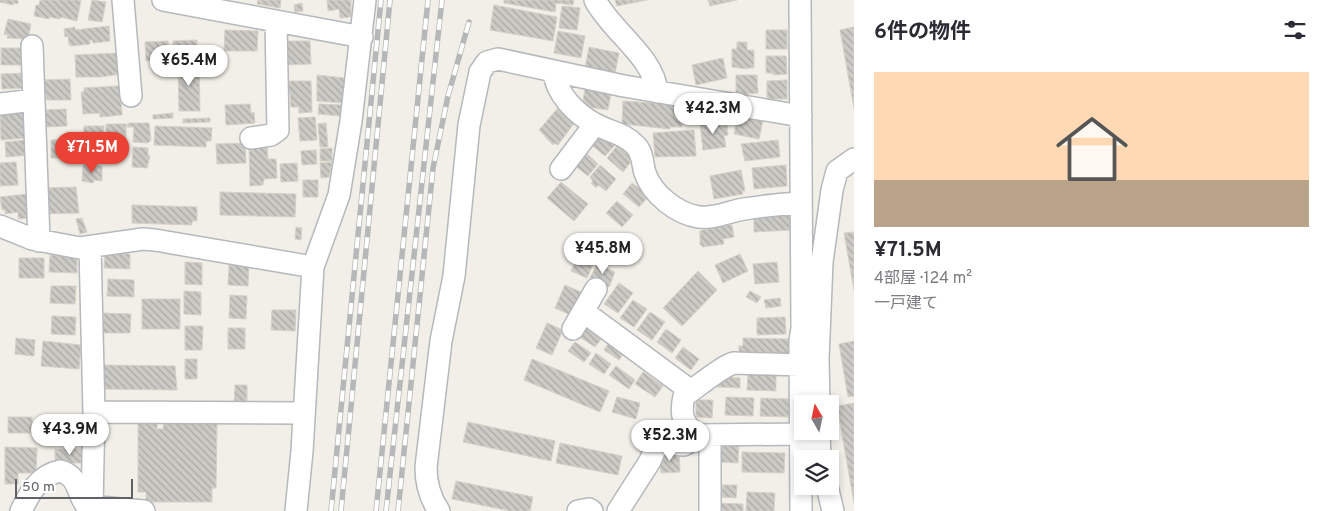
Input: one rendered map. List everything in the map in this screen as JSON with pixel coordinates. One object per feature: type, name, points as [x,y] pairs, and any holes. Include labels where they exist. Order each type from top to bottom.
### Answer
[{"type":"street","points":[[123,0],[131,96]]},
{"type":"street","points":[[163,0],[362,36]]},
{"type":"street","points":[[296,511],[302,450],[313,267],[339,196],[362,36],[365,0]]},
{"type":"street","points":[[595,0],[613,27],[645,60],[652,71],[657,92]]},
{"type":"street","points":[[800,0],[802,328],[800,365],[804,395]]},
{"type":"street","points":[[250,138],[271,135],[278,130],[276,21]]},
{"type":"street","points":[[32,46],[39,241]]},
{"type":"street","points":[[439,511],[430,493],[426,467],[441,341],[454,276],[469,125],[483,65],[492,59],[657,92],[801,116]]},
{"type":"street","points":[[554,72],[562,95],[582,116],[595,124],[620,134],[636,145],[640,149],[645,174],[654,191],[687,213],[700,217],[771,205],[801,203]]},
{"type":"street","points":[[0,104],[34,100]]},
{"type":"street","points":[[561,169],[595,124]]},
{"type":"street","points":[[819,395],[822,262],[832,190],[837,171],[854,159]]},
{"type":"street","points":[[0,226],[39,241],[68,246],[90,246],[134,240],[155,240],[313,267]]},
{"type":"street","points":[[89,508],[94,412],[90,246]]},
{"type":"street","points":[[596,289],[579,321],[692,391]]},
{"type":"street","points":[[704,435],[683,422],[684,396],[716,375],[726,365],[800,365]]},
{"type":"street","points":[[94,412],[303,413]]},
{"type":"street","points":[[618,511],[650,462],[656,447],[665,444],[684,444],[704,435],[794,433]]},
{"type":"street","points":[[704,435],[710,511]]},
{"type":"street","points":[[801,511],[809,440]]},
{"type":"street","points":[[21,511],[38,483],[45,477],[60,471],[74,480],[89,508]]},
{"type":"street","points":[[829,495],[833,511]]},
{"type":"street","points":[[89,508],[144,511]]},
{"type":"street","points":[[578,511],[584,509],[592,511]]},
{"type":"building","points":[[0,0],[18,0],[18,4],[13,3],[13,5],[0,2]]},
{"type":"building","points":[[40,0],[81,0],[77,21],[61,17],[60,19],[49,17],[49,19],[34,16],[36,5],[39,5]]},
{"type":"building","points":[[92,0],[106,2],[102,22],[88,20]]},
{"type":"building","points":[[258,0],[281,0],[280,8],[257,4]]},
{"type":"building","points":[[327,0],[351,0],[351,17],[340,18],[339,9],[328,11]]},
{"type":"building","points":[[504,0],[574,0],[573,5],[556,3],[555,12],[504,3]]},
{"type":"building","points":[[615,0],[647,0],[617,6]]},
{"type":"building","points":[[708,0],[737,0],[710,6]]},
{"type":"building","points":[[302,3],[303,11],[295,12],[294,5]]},
{"type":"building","points":[[494,5],[557,17],[553,41],[490,30]]},
{"type":"building","points":[[562,6],[580,8],[577,30],[559,28]]},
{"type":"building","points":[[8,19],[31,24],[28,39],[7,38],[8,35],[4,34]]},
{"type":"building","points":[[109,26],[110,41],[93,43],[90,40],[90,44],[72,46],[69,45],[68,36],[65,37],[64,29],[75,27],[75,30]]},
{"type":"building","points":[[854,27],[854,108],[840,30]]},
{"type":"building","points":[[225,30],[258,31],[257,51],[224,51]]},
{"type":"building","points":[[766,30],[787,30],[787,49],[766,49]]},
{"type":"building","points":[[558,31],[585,36],[581,58],[554,53]]},
{"type":"building","points":[[197,40],[197,55],[173,56],[173,41]]},
{"type":"building","points":[[168,41],[169,60],[146,61],[145,42]]},
{"type":"building","points":[[284,41],[310,41],[311,64],[284,65]]},
{"type":"building","points":[[737,42],[747,42],[747,50],[754,50],[754,68],[732,67],[732,49],[737,49]]},
{"type":"building","points":[[589,47],[619,53],[615,73],[585,68]]},
{"type":"building","points":[[1,48],[25,48],[25,65],[1,65]]},
{"type":"building","points":[[120,53],[121,74],[100,77],[76,77],[75,55]]},
{"type":"building","points":[[766,56],[786,56],[787,74],[773,75],[773,73],[766,73]]},
{"type":"building","points":[[723,58],[727,78],[696,85],[692,65]]},
{"type":"building","points":[[178,64],[199,64],[200,111],[179,111]]},
{"type":"building","points":[[25,73],[25,88],[2,89],[1,74]]},
{"type":"building","points":[[317,75],[345,78],[342,103],[317,101]]},
{"type":"building","points":[[736,75],[757,75],[758,93],[738,95],[736,92]]},
{"type":"building","points":[[70,79],[71,100],[47,100],[46,97],[43,97],[43,80]]},
{"type":"building","points":[[787,80],[787,99],[767,99],[767,81]]},
{"type":"building","points":[[289,81],[311,81],[312,112],[299,113],[299,107],[291,107],[290,93],[285,93],[285,84],[289,84]]},
{"type":"building","points":[[120,87],[122,115],[100,117],[100,113],[83,114],[81,92],[84,92],[84,88]]},
{"type":"building","points":[[585,89],[611,93],[608,110],[582,106]]},
{"type":"building","points":[[623,101],[683,105],[682,127],[670,127],[670,129],[622,124]]},
{"type":"building","points":[[250,104],[251,113],[254,112],[255,123],[226,125],[225,105]]},
{"type":"building","points":[[319,104],[341,105],[341,116],[318,114]]},
{"type":"building","points":[[564,108],[575,122],[558,145],[554,143],[553,145],[539,130],[557,109],[561,112]]},
{"type":"building","points":[[23,109],[26,138],[1,140],[0,111]]},
{"type":"building","points":[[66,109],[67,126],[44,127],[44,110]]},
{"type":"building","points":[[173,113],[173,118],[153,119],[153,115]]},
{"type":"building","points":[[738,115],[763,120],[759,139],[734,134]]},
{"type":"building","points":[[315,117],[317,140],[300,141],[298,118]]},
{"type":"building","points":[[210,118],[210,122],[183,123],[183,119]]},
{"type":"building","points":[[720,121],[721,126],[727,125],[728,135],[724,136],[726,147],[703,150],[700,123]]},
{"type":"building","points":[[128,123],[149,123],[151,140],[148,143],[133,142],[134,127],[127,127]]},
{"type":"building","points":[[326,123],[328,147],[320,147],[318,124]]},
{"type":"building","points":[[106,124],[126,124],[126,139],[123,141],[106,139]]},
{"type":"building","points":[[84,126],[104,126],[103,141],[83,141]]},
{"type":"building","points":[[155,126],[212,128],[211,141],[206,141],[206,147],[154,145]]},
{"type":"building","points":[[694,130],[696,156],[655,157],[653,133]]},
{"type":"building","points":[[600,131],[616,144],[605,156],[590,144]]},
{"type":"building","points":[[76,139],[76,162],[64,162],[64,158],[51,158],[51,140]]},
{"type":"building","points":[[27,140],[29,155],[6,157],[5,142]]},
{"type":"building","points":[[778,140],[780,157],[745,161],[741,144]]},
{"type":"building","points":[[245,143],[246,163],[217,164],[216,144]]},
{"type":"building","points":[[84,145],[103,146],[102,162],[85,163],[83,161]]},
{"type":"building","points":[[249,146],[267,146],[268,159],[276,159],[277,178],[264,179],[263,185],[250,186]]},
{"type":"building","points":[[617,146],[633,159],[623,172],[607,158]]},
{"type":"building","points":[[133,147],[148,148],[148,156],[150,156],[147,168],[132,167]]},
{"type":"building","points":[[332,148],[332,161],[320,161],[320,149]]},
{"type":"building","points":[[316,150],[317,164],[302,165],[301,151]]},
{"type":"building","points":[[584,151],[598,164],[588,176],[573,164]]},
{"type":"building","points":[[16,162],[18,185],[0,186],[0,163]]},
{"type":"building","points":[[332,162],[329,177],[321,178],[320,163]]},
{"type":"building","points":[[297,163],[298,181],[281,182],[280,164]]},
{"type":"building","points":[[83,165],[102,166],[102,181],[94,180],[93,183],[82,181]]},
{"type":"building","points":[[600,165],[616,179],[606,191],[598,185],[596,188],[591,183],[593,181],[590,177]]},
{"type":"building","points":[[786,165],[787,186],[754,189],[752,168]]},
{"type":"building","points":[[741,170],[745,191],[742,191],[743,194],[714,199],[710,176]]},
{"type":"building","points":[[303,180],[318,180],[318,197],[303,197]]},
{"type":"building","points":[[561,182],[588,204],[574,221],[547,198]]},
{"type":"building","points":[[632,183],[649,196],[639,207],[623,194]]},
{"type":"building","points":[[76,187],[79,213],[44,214],[43,188]]},
{"type":"building","points":[[220,192],[296,194],[295,217],[220,215]]},
{"type":"building","points":[[27,194],[29,218],[18,219],[18,212],[5,214],[5,210],[2,210],[0,197]]},
{"type":"building","points":[[617,201],[633,215],[622,227],[606,213]]},
{"type":"building","points":[[132,205],[197,207],[197,221],[192,221],[192,225],[132,223]]},
{"type":"building","points":[[754,216],[792,216],[792,230],[754,232]]},
{"type":"building","points":[[82,218],[87,232],[80,234],[76,219]]},
{"type":"building","points":[[721,225],[732,225],[734,237],[723,239],[724,244],[702,247],[700,245],[700,231]]},
{"type":"building","points":[[296,227],[302,228],[301,240],[295,239]]},
{"type":"building","points":[[854,232],[854,290],[844,233]]},
{"type":"building","points":[[582,248],[597,255],[587,278],[571,271]]},
{"type":"building","points":[[105,253],[130,254],[130,269],[104,268]]},
{"type":"building","points":[[740,254],[748,271],[723,283],[715,265]]},
{"type":"building","points":[[50,255],[77,255],[77,273],[49,272]]},
{"type":"building","points":[[19,258],[44,258],[44,278],[19,278]]},
{"type":"building","points":[[185,262],[202,263],[202,285],[185,284]]},
{"type":"building","points":[[777,262],[779,282],[755,284],[753,264]]},
{"type":"building","points":[[597,264],[615,272],[609,287],[590,278]]},
{"type":"building","points":[[229,265],[249,265],[248,286],[228,285]]},
{"type":"building","points":[[698,271],[717,290],[682,326],[663,308]]},
{"type":"building","points":[[108,279],[134,280],[134,297],[107,296]]},
{"type":"building","points":[[619,283],[633,293],[618,313],[604,304]]},
{"type":"building","points":[[565,285],[583,293],[573,316],[555,308]]},
{"type":"building","points":[[51,286],[76,286],[75,304],[50,303]]},
{"type":"building","points":[[184,291],[201,292],[201,315],[184,314]]},
{"type":"building","points":[[750,291],[761,297],[757,303],[746,297]]},
{"type":"building","points":[[230,295],[247,296],[246,319],[229,318]]},
{"type":"building","points":[[780,298],[781,306],[766,308],[764,300]]},
{"type":"building","points":[[142,299],[180,299],[180,329],[142,329]]},
{"type":"building","points":[[633,300],[647,309],[634,327],[620,318]]},
{"type":"building","points":[[272,310],[296,310],[295,331],[271,330]]},
{"type":"building","points":[[650,312],[665,322],[652,340],[637,330]]},
{"type":"building","points":[[104,313],[131,314],[130,333],[103,333]]},
{"type":"building","points":[[52,316],[76,317],[75,335],[51,334]]},
{"type":"building","points":[[785,317],[786,334],[757,335],[757,318]]},
{"type":"building","points":[[547,323],[563,330],[552,355],[536,348]]},
{"type":"building","points":[[185,326],[203,326],[202,350],[185,350]]},
{"type":"building","points":[[585,327],[602,338],[595,347],[578,336]]},
{"type":"building","points":[[228,328],[245,328],[245,349],[228,349]]},
{"type":"building","points":[[666,329],[681,340],[672,353],[657,342]]},
{"type":"building","points":[[16,338],[35,340],[34,356],[15,354]]},
{"type":"building","points":[[743,338],[789,339],[788,356],[739,355],[739,346],[743,346]]},
{"type":"building","points":[[43,341],[81,345],[79,369],[41,366]]},
{"type":"building","points":[[610,341],[625,351],[619,360],[604,350]]},
{"type":"building","points":[[854,341],[854,396],[848,397],[839,344]]},
{"type":"building","points":[[575,342],[591,353],[584,362],[568,351]]},
{"type":"building","points":[[683,347],[699,359],[691,370],[675,358]]},
{"type":"building","points":[[596,353],[611,364],[604,374],[589,364]]},
{"type":"building","points":[[185,359],[197,359],[197,379],[185,379]]},
{"type":"building","points":[[532,359],[609,391],[600,412],[524,380]]},
{"type":"building","points":[[101,365],[175,366],[177,390],[100,389]]},
{"type":"building","points":[[616,366],[635,380],[629,389],[609,375]]},
{"type":"building","points":[[643,372],[663,386],[655,397],[635,384]]},
{"type":"building","points":[[748,374],[776,375],[776,391],[747,390]]},
{"type":"building","points":[[717,377],[740,378],[740,388],[717,387]]},
{"type":"building","points":[[235,385],[247,385],[247,405],[234,405]]},
{"type":"building","points":[[617,397],[640,403],[636,419],[612,412]]},
{"type":"building","points":[[726,397],[754,398],[753,416],[725,415]]},
{"type":"building","points":[[761,398],[790,399],[789,417],[760,416]]},
{"type":"building","points":[[696,400],[713,400],[712,418],[696,417]]},
{"type":"building","points":[[854,403],[854,503],[839,417],[839,406]]},
{"type":"building","points":[[8,417],[32,417],[32,433],[8,433]]},
{"type":"building","points":[[47,418],[73,418],[72,437],[47,437]]},
{"type":"building","points":[[138,420],[157,421],[157,429],[163,429],[164,422],[217,423],[216,488],[212,488],[212,502],[146,502],[146,492],[138,492]]},
{"type":"building","points":[[468,422],[555,441],[551,461],[463,442]]},
{"type":"building","points":[[719,442],[739,443],[738,463],[718,462]]},
{"type":"building","points":[[560,443],[622,456],[618,475],[556,463]]},
{"type":"building","points":[[5,447],[37,448],[36,473],[18,473],[18,484],[5,484]]},
{"type":"building","points":[[55,449],[86,449],[85,463],[55,463]]},
{"type":"building","points":[[679,450],[680,472],[661,473],[659,452]]},
{"type":"building","points":[[742,452],[785,453],[784,473],[742,472]]},
{"type":"building","points":[[456,481],[533,497],[530,511],[510,511],[452,499]]},
{"type":"building","points":[[722,485],[737,485],[736,498],[722,497]]},
{"type":"building","points":[[747,492],[775,493],[774,511],[746,511]]},
{"type":"building","points":[[716,503],[743,504],[743,511],[716,511]]},
{"type":"railway","points":[[331,511],[381,0]]},
{"type":"railway","points":[[341,511],[390,0]]},
{"type":"railway","points":[[376,511],[428,0]]},
{"type":"railway","points":[[386,511],[442,0]]},
{"type":"railway","points":[[398,511],[433,168],[448,96],[469,22]]}]
